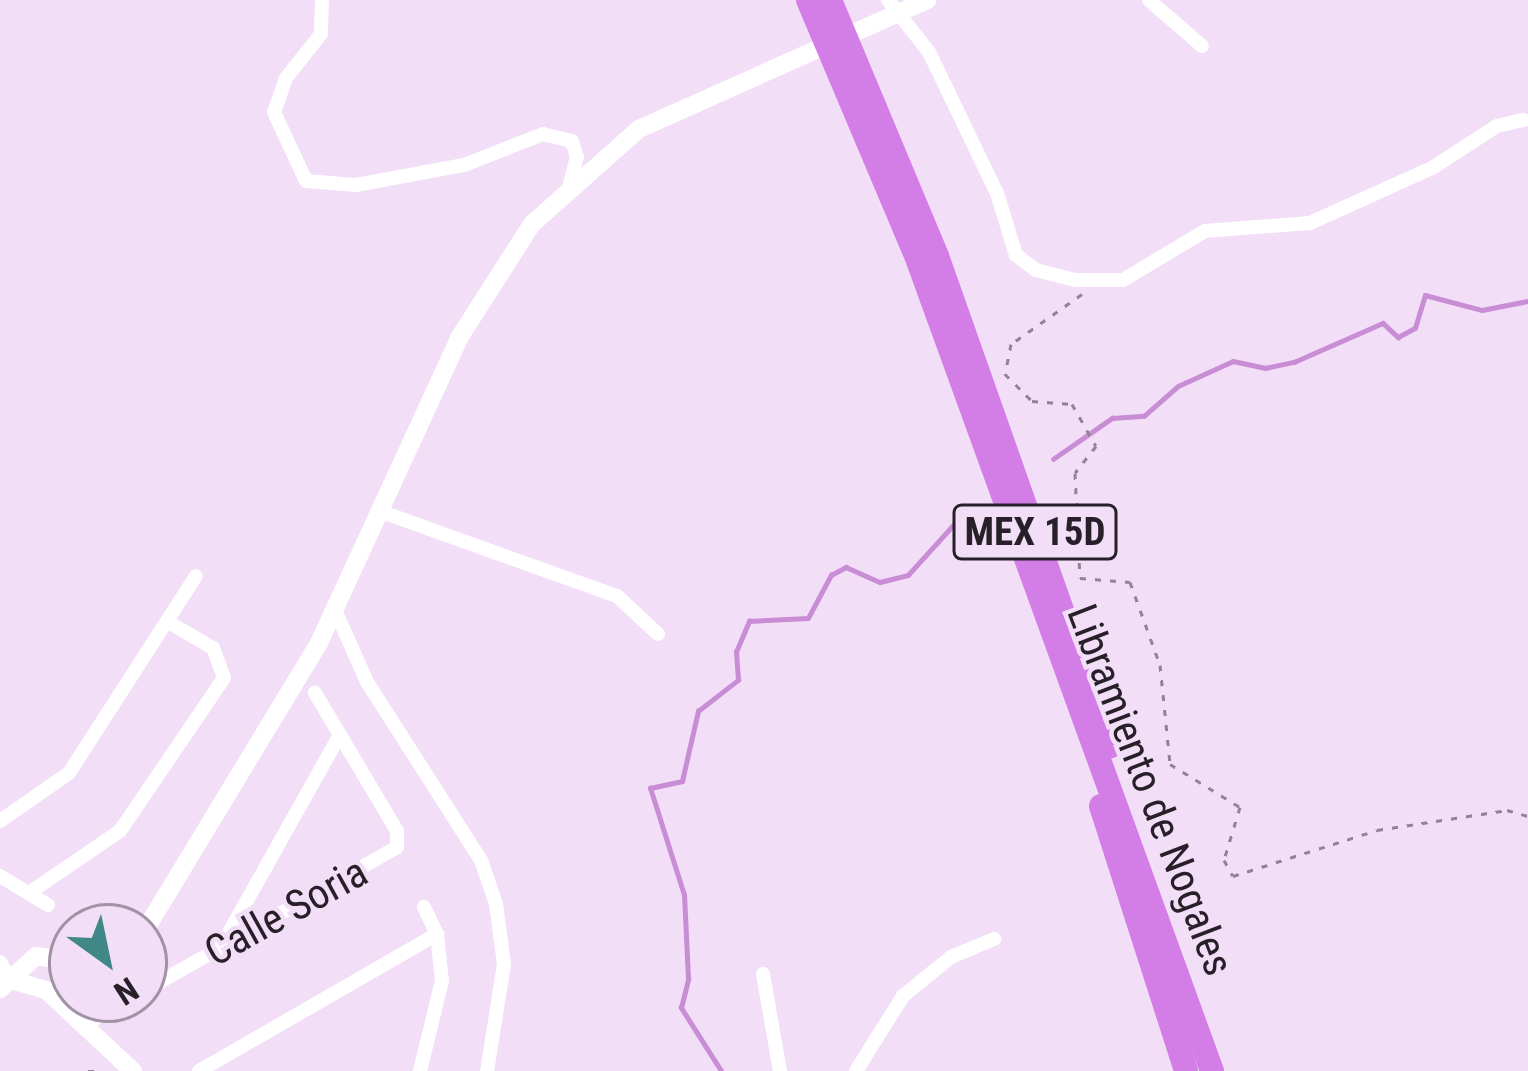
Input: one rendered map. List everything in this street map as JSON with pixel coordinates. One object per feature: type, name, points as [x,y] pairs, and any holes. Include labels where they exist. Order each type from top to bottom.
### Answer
[{"type":"highway","name":"Libramiento de Nogales","points":[[808,0],[918,261],[1040,609],[1212,1071]]},
{"type":"highway","name":"Libramiento de Nogales","points":[[830,0],[937,256],[1222,1071]]},
{"type":"highway","name":"MEX 15D","points":[[1040,609],[1186,1071]]},
{"type":"highway","name":"MEX 15D","points":[[1040,609],[1199,1071]]},
{"type":"street","points":[[322,0],[320,34],[286,78],[274,112],[306,181],[356,185],[464,165],[543,134],[572,141],[577,158],[570,184]]},
{"type":"street","points":[[161,903],[335,610],[498,269],[570,184],[639,129],[876,23],[892,7],[927,0]]},
{"type":"street","points":[[1149,0],[1202,46]]},
{"type":"street","points":[[892,7],[929,52],[997,193],[1016,255],[1036,270],[1095,282],[1123,280],[1204,231],[1325,217],[1432,168],[1497,125],[1523,120]]},
{"type":"street","points":[[382,512],[617,596],[658,634]]},
{"type":"street","points":[[0,821],[69,773],[196,576]]},
{"type":"street","points":[[335,610],[367,682],[481,860],[496,904],[504,964],[487,1071]]},
{"type":"street","points":[[29,893],[119,831],[224,678],[221,657],[168,622]]},
{"type":"street","name":"Calle Soria","points":[[168,977],[397,847],[397,831],[316,693]]},
{"type":"street","points":[[220,948],[340,735]]},
{"type":"street","points":[[0,875],[48,905]]},
{"type":"street","points":[[420,1071],[442,981],[437,934],[424,907]]},
{"type":"street","points":[[199,1071],[437,934]]},
{"type":"street","points":[[856,1071],[903,996],[951,957],[994,939]]},
{"type":"street","points":[[6,985],[36,956],[48,958]]},
{"type":"street","points":[[0,962],[6,985]]},
{"type":"street","points":[[763,974],[780,1071]]},
{"type":"street","points":[[6,985],[46,990],[133,1071]]},
{"type":"street","points":[[84,1025],[88,1023]]},
{"type":"path","points":[[1095,282],[1012,344],[1005,374],[1032,401],[1072,404],[1096,446],[1075,473],[1080,578],[1130,582],[1160,665],[1170,764],[1240,807],[1223,860],[1233,876],[1377,830],[1507,810],[1528,816]]},
{"type":"waterway","points":[[1053,459],[1112,418],[1144,416],[1178,386],[1233,361],[1265,368],[1294,362],[1383,323],[1398,337],[1415,328],[1425,295],[1482,310],[1528,301]]},
{"type":"waterway","points":[[721,1071],[681,1008],[688,979],[684,895],[650,788],[682,781],[698,711],[738,680],[736,652],[749,621],[808,618],[831,575],[846,567],[880,582],[908,575],[964,513]]}]
